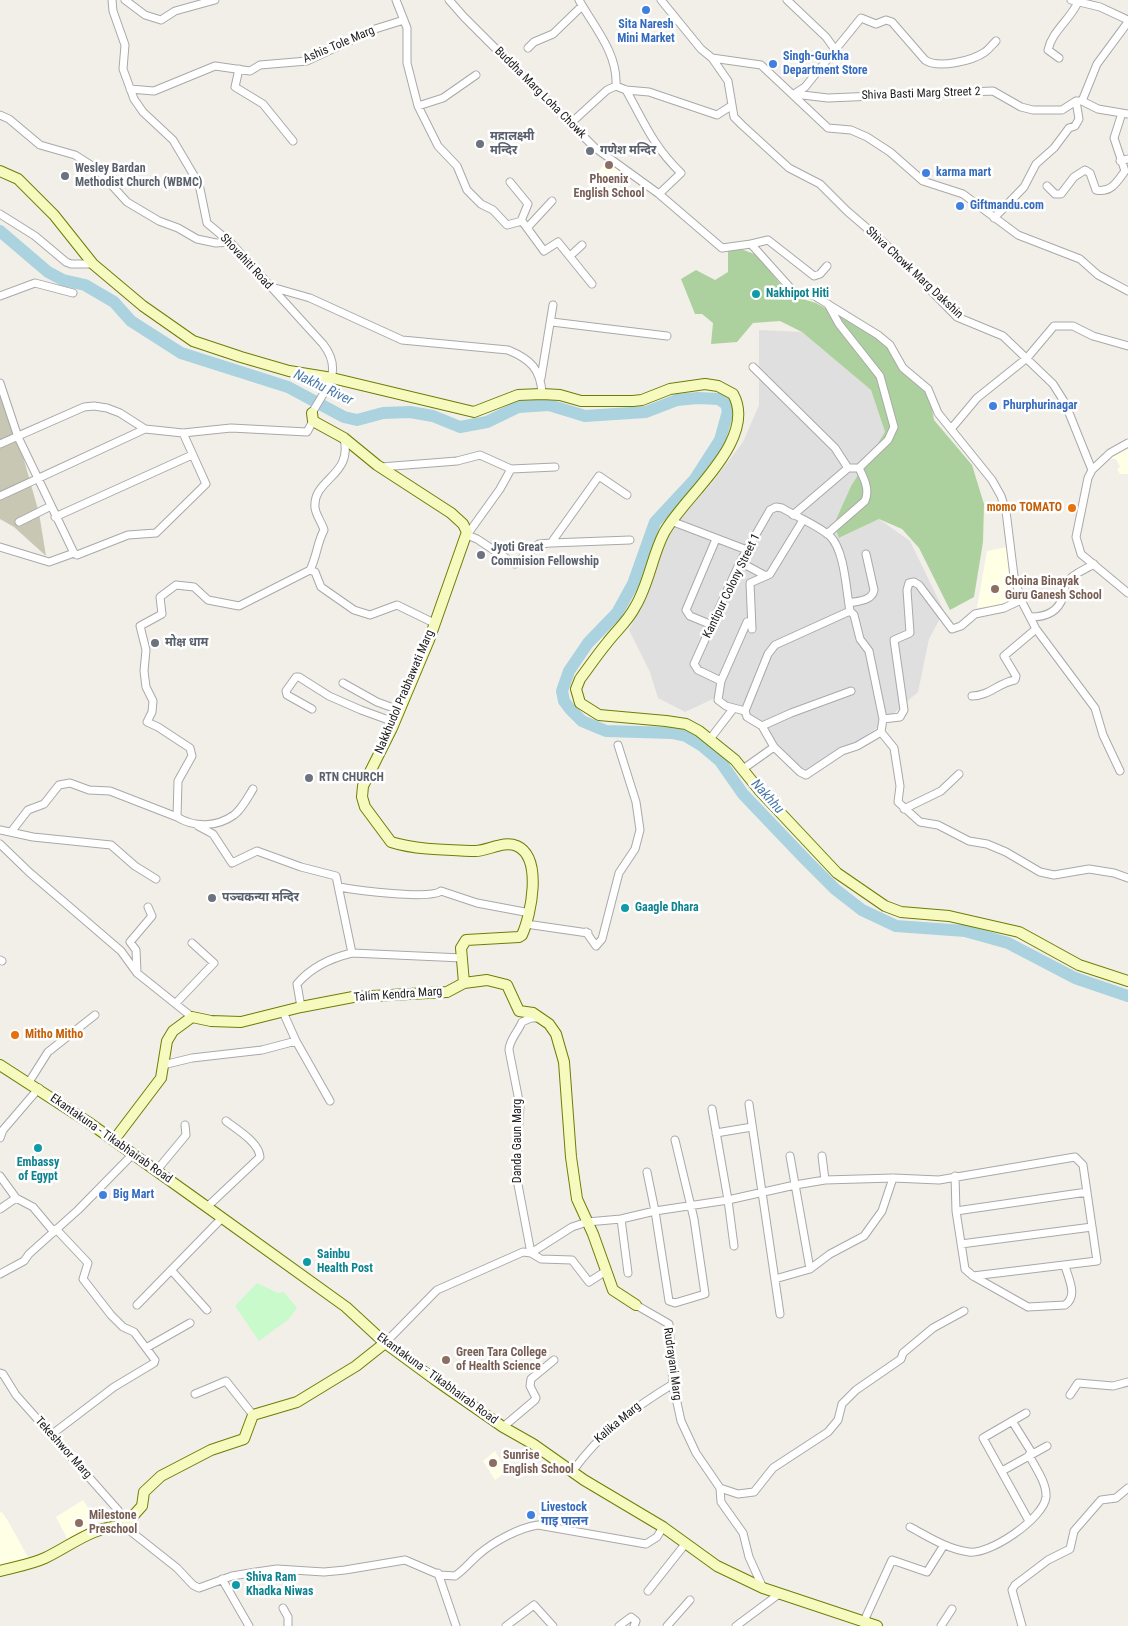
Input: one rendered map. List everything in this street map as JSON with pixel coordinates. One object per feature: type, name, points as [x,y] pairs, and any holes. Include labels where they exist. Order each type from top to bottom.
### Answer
[{"type":"street","name":"Shovahiti Road","points":[[112,0],[113,11],[125,45],[123,69],[138,106],[173,140],[199,184],[207,223],[230,242],[329,352],[333,360],[331,380]]},
{"type":"street","points":[[125,0],[145,15],[161,20],[176,10],[215,0]]},
{"type":"street","points":[[396,0],[407,28],[407,63],[418,106],[438,146],[457,166],[467,190],[474,198],[493,210],[507,225],[520,221],[528,204],[510,182]]},
{"type":"street","name":"Buddha Marg Loha Chowk","points":[[449,0],[594,147],[659,194],[722,248],[768,240],[814,276],[820,274],[826,266]]},
{"type":"street","name":"Shiva Chowk Marg Dakshin","points":[[661,0],[701,49],[712,58],[728,81],[734,117],[742,125],[788,168],[820,184],[890,249],[957,317],[1003,336],[1053,384],[1066,403],[1092,470]]},
{"type":"street","points":[[787,0],[826,37],[836,51]]},
{"type":"street","points":[[994,218],[1024,187],[1036,164],[1054,148],[1069,128],[1075,126],[1079,118],[1079,101],[1097,64],[1111,48],[1128,21],[1100,7],[1074,1],[1066,22],[1051,40],[1048,50],[1060,58]]},
{"type":"street","points":[[528,48],[534,42],[553,34],[581,3],[606,42],[617,79],[616,86]]},
{"type":"street","points":[[794,94],[805,87],[861,18],[876,24],[886,20],[892,22],[925,60],[932,64],[973,57],[984,53],[996,41]]},
{"type":"street","name":"Ashis Tole Marg","points":[[130,89],[154,90],[216,66],[250,71],[260,65],[307,61],[375,29],[404,20]]},
{"type":"street","points":[[712,58],[761,65],[828,128],[851,130],[867,137],[890,152],[923,182],[963,194],[1018,235],[1080,259],[1098,275],[1128,291]]},
{"type":"street","points":[[239,69],[235,87],[263,104],[293,142]]},
{"type":"street","points":[[418,106],[443,98],[476,75]]},
{"type":"street","points":[[571,124],[607,90],[616,86],[626,90],[649,92],[717,116],[731,106]]},
{"type":"street","points":[[626,90],[642,124],[662,156],[680,173],[659,194]]},
{"type":"street","name":"Shiva Basti Marg Street 2","points":[[794,94],[828,98],[993,91],[1021,107],[1051,111],[1062,110],[1079,101]]},
{"type":"street","points":[[1047,186],[1055,194],[1061,194],[1074,177],[1085,170],[1090,173],[1096,190],[1111,188],[1125,171],[1124,160],[1114,138],[1125,114],[1098,109],[1079,101]]},
{"type":"street","points":[[0,115],[9,119],[40,145],[75,155],[97,169],[127,202],[158,221],[178,228],[196,239],[216,243],[230,242]]},
{"type":"street","points":[[0,170],[18,179],[54,215],[93,264],[144,306],[193,341],[289,371],[474,412],[518,395],[560,395],[581,401],[633,401],[642,400],[670,389],[705,384],[718,386],[733,394],[738,409],[731,439],[703,485],[671,521],[663,534],[647,584],[635,608],[580,679],[576,689],[577,698],[584,708],[599,715],[686,724],[710,739],[723,748],[760,791],[837,873],[885,906],[902,912],[949,916],[1019,932],[1079,965],[1128,981]]},
{"type":"street","points":[[528,227],[552,202]]},
{"type":"street","points":[[0,214],[35,236],[66,262],[71,264],[93,264]]},
{"type":"street","points":[[520,221],[528,227],[543,250],[557,241],[592,284]]},
{"type":"street","points":[[751,244],[794,292],[813,295],[878,334],[890,345],[903,368],[928,389],[938,413],[992,480],[1001,496],[1009,528],[1014,576],[1022,600],[1036,629],[1095,708],[1103,735],[1120,771]]},
{"type":"street","points":[[570,256],[582,245]]},
{"type":"street","points":[[0,296],[35,283],[73,294]]},
{"type":"street","points":[[268,286],[310,298],[402,340],[508,350],[520,355],[534,366],[541,378]]},
{"type":"street","points":[[828,304],[839,324],[880,376],[894,427],[888,440],[859,468],[848,468],[793,515],[827,534],[838,548],[850,607],[860,639],[869,650],[884,719],[881,732],[857,746],[842,751],[806,774],[800,772],[774,747],[762,726],[747,717],[745,711],[772,648],[850,607],[870,598],[874,595],[866,554]]},
{"type":"street","points":[[542,394],[541,378],[552,322],[553,305]]},
{"type":"street","points":[[552,322],[667,336]]},
{"type":"street","points":[[951,429],[977,398],[1027,358],[1054,326],[1073,326],[1093,336],[1128,346]]},
{"type":"street","points":[[753,367],[835,448],[848,468]]},
{"type":"street","points":[[0,444],[84,407],[94,406],[120,412],[145,428],[183,433],[231,428],[306,432],[331,380]]},
{"type":"street","points":[[0,383],[2,398],[18,437],[74,553]]},
{"type":"street","points":[[312,417],[344,438],[381,467],[451,513],[465,526],[467,535]]},
{"type":"street","points":[[0,496],[145,428]]},
{"type":"street","points":[[0,547],[49,562],[74,553],[77,555],[128,534],[156,533],[206,484],[183,433]]},
{"type":"street","points":[[177,818],[178,781],[192,756],[190,748],[147,722],[152,712],[153,701],[145,679],[146,650],[140,626],[162,614],[160,597],[176,585],[194,587],[208,600],[240,606],[310,570],[316,558],[318,541],[324,530],[315,508],[318,491],[344,461],[347,452],[344,438]]},
{"type":"street","points":[[1128,443],[1110,453],[1092,470],[1076,537],[1081,554],[1128,593]]},
{"type":"street","points":[[381,467],[457,462],[480,454],[511,469],[554,468]]},
{"type":"street","points":[[56,517],[192,455]]},
{"type":"street","points":[[827,534],[865,501],[868,494],[867,487],[859,468]]},
{"type":"street","points":[[467,535],[500,489],[511,469]]},
{"type":"street","points":[[550,543],[599,476],[626,495]]},
{"type":"street","points":[[19,522],[51,506]]},
{"type":"street","name":"Kantipur Colony Street 1","points":[[721,681],[695,668],[712,625],[740,562],[770,510],[776,507],[782,508],[793,515]]},
{"type":"street","points":[[752,629],[750,583],[766,576],[773,569],[803,520]]},
{"type":"street","points":[[671,521],[747,550]]},
{"type":"street","points":[[467,535],[477,539],[515,564],[534,547],[550,543],[630,540]]},
{"type":"street","name":"Nakkhudol Prabhawati Marg","points":[[462,958],[462,948],[466,940],[520,937],[530,914],[532,869],[529,859],[517,846],[499,845],[478,851],[391,842],[371,816],[362,797],[363,786],[399,710],[467,535]]},
{"type":"street","points":[[712,625],[690,616],[686,610],[716,539]]},
{"type":"street","points":[[740,562],[766,576]]},
{"type":"street","points":[[1031,618],[1048,615],[1056,608],[1063,597],[1067,582],[1072,576],[1094,564]]},
{"type":"street","points":[[310,570],[315,572],[321,587],[354,610],[370,615],[397,604],[434,623]]},
{"type":"street","points":[[884,719],[900,717],[904,710],[894,644],[896,638],[910,633],[906,590],[908,583],[914,582],[919,585],[952,629],[960,626],[975,614],[1004,608],[1022,600]]},
{"type":"street","points":[[745,711],[733,709],[718,700],[721,681],[747,622]]},
{"type":"street","points":[[972,696],[981,696],[999,684],[1015,680],[1016,676],[1004,656],[1036,629]]},
{"type":"street","points":[[312,709],[286,693],[296,677],[329,696],[394,722]]},
{"type":"street","points":[[343,683],[378,702],[399,710]]},
{"type":"street","points":[[762,726],[851,691]]},
{"type":"street","points":[[710,739],[733,709]]},
{"type":"street","points":[[881,732],[894,748],[900,786],[898,799],[904,809],[920,822],[938,825],[969,841],[987,844],[1040,872],[1054,875],[1089,869],[1114,873],[1128,878]]},
{"type":"street","points":[[526,924],[587,933],[596,946],[604,931],[619,873],[635,849],[640,830],[636,802],[618,746]]},
{"type":"street","points":[[742,769],[774,747]]},
{"type":"street","points":[[904,809],[941,791],[959,774]]},
{"type":"street","points":[[11,832],[28,810],[44,804],[59,785],[70,783],[89,790],[110,791],[177,818],[209,826],[235,814],[253,788]]},
{"type":"street","points":[[196,824],[213,834],[232,862],[257,852],[301,867],[336,876],[352,953]]},
{"type":"street","points":[[0,830],[33,837],[111,845],[135,866],[156,879]]},
{"type":"street","points":[[0,844],[29,872],[121,951],[137,973],[192,1017],[173,1031],[167,1041],[162,1078],[114,1140]]},
{"type":"street","points":[[339,888],[437,895],[441,891],[477,903],[530,914]]},
{"type":"street","points":[[137,973],[136,950],[130,942],[152,916],[148,907]]},
{"type":"street","points":[[176,1003],[214,963],[192,943]]},
{"type":"street","points":[[301,1007],[297,984],[302,978],[321,963],[352,953],[462,958],[464,984]]},
{"type":"street","name":"Talim Kendra Marg","points":[[192,1017],[211,1021],[242,1022],[301,1007],[353,998],[447,992],[464,984],[487,980],[502,982],[509,988],[519,1011],[533,1013],[542,1018]]},
{"type":"street","points":[[283,1012],[296,1041],[330,1101]]},
{"type":"street","points":[[29,1082],[48,1052],[95,1015]]},
{"type":"street","name":"Danda Gaun Marg","points":[[531,1253],[517,1181],[520,1106],[509,1042],[517,1033],[522,1022],[531,1018],[542,1018]]},
{"type":"street","points":[[542,1018],[556,1034],[562,1055],[575,1188],[613,1290],[636,1305]]},
{"type":"street","points":[[163,1065],[192,1058],[262,1050],[296,1041]]},
{"type":"street","name":"Ekantakuna - Tikabhairab Road","points":[[0,1065],[39,1088],[157,1170],[346,1308],[385,1343],[503,1427],[533,1444],[572,1472],[663,1526],[717,1566],[763,1588],[877,1626]]},
{"type":"street","points":[[0,1138],[3,1130],[39,1088]]},
{"type":"street","points":[[749,1104],[780,1314]]},
{"type":"street","points":[[712,1109],[734,1246]]},
{"type":"street","points":[[207,1207],[260,1157],[259,1150],[255,1145],[226,1120]]},
{"type":"street","points":[[157,1170],[186,1135],[185,1125]]},
{"type":"street","points":[[716,1133],[752,1127]]},
{"type":"street","points":[[647,1172],[669,1301],[675,1303],[705,1294],[691,1206],[675,1140]]},
{"type":"street","points":[[0,1274],[24,1261],[133,1154]]},
{"type":"street","points":[[790,1156],[810,1269]]},
{"type":"street","points":[[822,1156],[825,1180]]},
{"type":"street","points":[[531,1253],[572,1227],[587,1222],[621,1219],[655,1211],[728,1200],[795,1185],[825,1180],[893,1178],[938,1180],[1076,1157],[1083,1165],[1097,1261],[973,1276]]},
{"type":"street","points":[[0,1176],[16,1198],[33,1207],[88,1263],[83,1279],[111,1315],[123,1327],[134,1332],[155,1360],[154,1363],[114,1387],[51,1435]]},
{"type":"street","points":[[955,1176],[956,1211],[960,1244],[964,1264],[973,1276],[1028,1306],[1065,1306],[1072,1299],[1073,1294],[1065,1266]]},
{"type":"street","points":[[775,1279],[810,1269],[830,1254],[864,1236],[882,1211],[893,1178]]},
{"type":"street","points":[[956,1211],[1087,1192]]},
{"type":"street","points":[[0,1209],[16,1198]]},
{"type":"street","points":[[137,1305],[222,1218]]},
{"type":"street","points":[[621,1219],[628,1273]]},
{"type":"street","points":[[960,1244],[1092,1227]]},
{"type":"street","points":[[253,1415],[297,1402],[356,1366],[385,1343],[437,1290],[523,1252],[531,1253],[541,1259],[572,1260],[589,1282],[606,1271]]},
{"type":"street","points":[[172,1271],[207,1310]]},
{"type":"street","name":"Rudrayani Marg","points":[[636,1305],[669,1324],[673,1384],[681,1421],[696,1453],[720,1488],[721,1502],[743,1533],[749,1557],[763,1588]]},
{"type":"street","points":[[720,1488],[738,1494],[754,1492],[773,1468],[828,1432],[838,1420],[842,1404],[856,1390],[901,1359],[903,1354],[933,1328],[964,1311]]},
{"type":"street","points":[[146,1348],[190,1323]]},
{"type":"street","points":[[503,1427],[535,1400],[530,1386],[531,1379],[554,1360]]},
{"type":"street","name":"Tekeshwor Marg","points":[[0,1373],[3,1374],[16,1395],[118,1510],[124,1526]]},
{"type":"street","points":[[194,1394],[226,1382],[253,1415]]},
{"type":"street","points":[[1070,1395],[1078,1383],[1113,1386],[1128,1382]]},
{"type":"street","name":"Kalika Marg","points":[[572,1472],[591,1446],[616,1424],[644,1401],[673,1384]]},
{"type":"street","points":[[1026,1413],[983,1438],[1029,1521]]},
{"type":"street","points":[[124,1526],[142,1506],[144,1492],[161,1476],[211,1450],[244,1439],[253,1415]]},
{"type":"street","points":[[910,1527],[944,1545],[971,1552],[993,1548],[1039,1513],[1046,1499],[1046,1490],[1030,1454],[1012,1421]]},
{"type":"street","points":[[1002,1471],[1047,1446]]},
{"type":"street","points":[[1022,1626],[1012,1590],[1015,1585],[1048,1560],[1070,1549],[1074,1531],[1101,1500],[1116,1498],[1128,1488]]},
{"type":"street","points":[[0,1571],[44,1559],[90,1532],[113,1526],[124,1526],[177,1568],[193,1585],[203,1588],[222,1579],[277,1569],[324,1572],[405,1560],[438,1573],[455,1576],[484,1550],[530,1526],[538,1525],[646,1544],[656,1537],[663,1526]]},
{"type":"street","points":[[648,1591],[686,1543]]},
{"type":"street","points":[[864,1621],[892,1560],[927,1572],[944,1545]]},
{"type":"street","points":[[438,1573],[456,1626]]},
{"type":"street","points":[[222,1579],[250,1626]]},
{"type":"street","points":[[736,1626],[779,1594]]},
{"type":"street","points":[[667,1626],[690,1600]]},
{"type":"street","points":[[506,1626],[534,1604],[553,1626]]},
{"type":"street","points":[[283,1608],[288,1617],[288,1626]]},
{"type":"street","points":[[941,1626],[952,1609]]},
{"type":"street","points":[[619,1626],[631,1617],[636,1621],[634,1626]]},
{"type":"shaded area","name":"Phoenix English School","points":[[608,159],[623,171],[616,178],[612,175],[607,180],[598,172]]},
{"type":"shaded area","points":[[759,330],[802,332],[871,390],[885,432],[851,486],[834,524],[840,538],[879,519],[910,541],[944,611],[929,639],[918,692],[878,727],[805,780],[775,753],[762,729],[715,698],[685,712],[658,698],[650,672],[629,630],[651,586],[670,530],[711,484],[743,442],[759,405]]},
{"type":"shaded area","points":[[0,386],[11,414],[39,513],[46,556],[14,527],[0,519]]},
{"type":"shaded area","points":[[1128,443],[1128,474],[1120,474],[1117,469],[1120,467],[1116,459],[1108,458]]},
{"type":"shaded area","name":"Choina Binayak Guru Ganesh School","points":[[1007,547],[1011,604],[977,608],[987,551]]},
{"type":"shaded area","name":"Sunrise English School","points":[[495,1451],[507,1471],[495,1480],[483,1461]]},
{"type":"shaded area","name":"Milestone Preschool","points":[[83,1500],[102,1529],[70,1544],[56,1517]]},
{"type":"shaded area","points":[[2,1512],[29,1559],[0,1565],[0,1513]]},
{"type":"green space","points":[[741,249],[757,255],[789,295],[816,303],[884,341],[929,394],[934,420],[972,465],[984,504],[983,542],[974,597],[950,610],[919,548],[902,529],[879,519],[839,538],[834,524],[851,486],[885,432],[871,390],[802,332],[780,321],[753,323],[737,342],[711,344],[713,323],[702,314],[695,314],[681,279],[696,270],[715,280],[728,272],[728,251]]},
{"type":"green space","points":[[257,1283],[278,1293],[284,1292],[297,1308],[289,1319],[259,1341],[235,1306]]},
{"type":"waterway","name":"Nakhu River","points":[[0,231],[48,272],[63,280],[85,285],[114,302],[131,321],[181,353],[288,387],[344,417],[357,420],[383,413],[410,412],[433,416],[460,427],[487,422],[518,407],[549,405],[585,416],[646,412],[677,400],[719,399],[726,404],[728,411],[720,440],[695,479],[655,522],[633,584],[617,613],[588,643],[569,671],[562,691],[564,701],[582,721],[606,731],[672,733],[686,736],[701,745],[720,761],[743,794],[806,860],[835,889],[862,910],[896,926],[965,931],[1008,943],[1075,978],[1128,996]]},
{"type":"place","name":"Sita Naresh Mini Market","points":[[646,10]]},
{"type":"place","name":"Singh-Gurkha Department Store","points":[[773,64]]},
{"type":"place","name":"महालक्ष्मी मन्दिर","points":[[480,144]]},
{"type":"place","name":"गणेश मन्दिर","points":[[590,151]]},
{"type":"place","name":"Phoenix English School","points":[[609,165]]},
{"type":"place","name":"karma mart","points":[[926,173]]},
{"type":"place","name":"Wesley Bardan Methodist Church (WBMC)","points":[[65,176]]},
{"type":"place","name":"Giftmandu.com","points":[[960,206]]},
{"type":"place","name":"Nakhipot Hiti","points":[[756,294]]},
{"type":"place","name":"Phurphurinagar","points":[[993,406]]},
{"type":"place","name":"momo TOMATO","points":[[1072,508]]},
{"type":"place","name":"Jyoti Great Commision Fellowship","points":[[481,555]]},
{"type":"place","name":"Choina Binayak Guru Ganesh School","points":[[995,589]]},
{"type":"place","name":"मोक्ष धाम","points":[[155,643]]},
{"type":"place","name":"RTN CHURCH","points":[[309,778]]},
{"type":"place","name":"पञ्चकन्या मन्दिर","points":[[212,898]]},
{"type":"place","name":"Gaagle Dhara","points":[[625,908]]},
{"type":"place","name":"Mitho Mitho","points":[[15,1035]]},
{"type":"place","name":"Embassy of Egypt","points":[[38,1148]]},
{"type":"place","name":"Big Mart","points":[[103,1195]]},
{"type":"place","name":"Sainbu Health Post","points":[[307,1262]]},
{"type":"place","name":"Green Tara College of Health Science","points":[[446,1360]]},
{"type":"place","name":"Sunrise English School","points":[[493,1463]]},
{"type":"place","name":"Livestock गाइ पालन","points":[[531,1515]]},
{"type":"place","name":"Milestone Preschool","points":[[79,1523]]},
{"type":"place","name":"Shiva Ram Khadka Niwas","points":[[236,1585]]},
{"type":"water label","name":"Nakhhu","points":[[767,797]]}]
